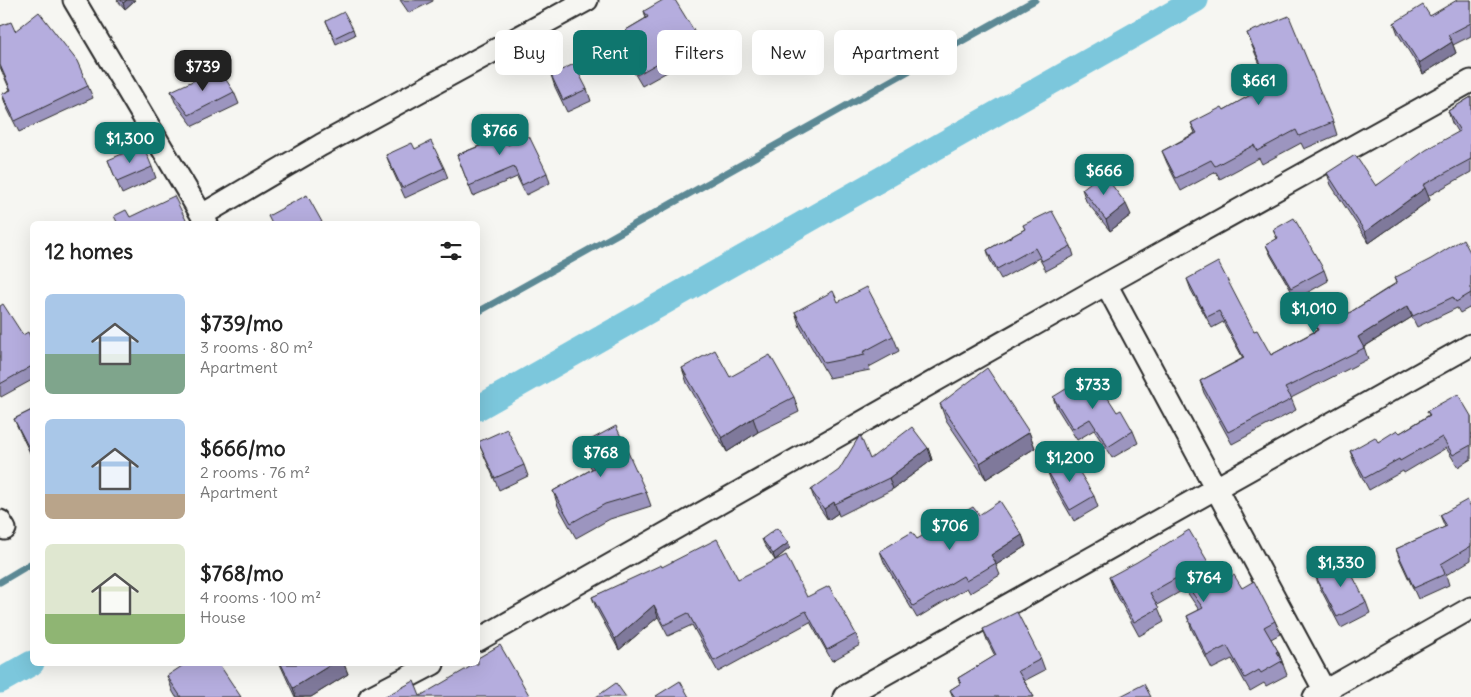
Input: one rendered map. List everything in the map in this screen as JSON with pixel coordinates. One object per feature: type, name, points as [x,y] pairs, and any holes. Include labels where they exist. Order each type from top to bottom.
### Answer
[{"type":"street","points":[[74,0],[205,219],[321,145],[587,0]]},
{"type":"street","points":[[480,639],[1106,284],[1471,80]]},
{"type":"street","points":[[1106,284],[1217,488],[1322,695],[1471,608]]},
{"type":"street","points":[[844,697],[1471,345]]},
{"type":"street","points":[[370,697],[429,666]]},
{"type":"building","points":[[663,0],[675,0],[694,30],[657,30],[657,64],[647,69],[647,30],[626,30],[648,17],[644,11]]},
{"type":"building","points":[[1457,0],[1471,0],[1471,23],[1448,35],[1452,42],[1419,63],[1394,23],[1423,5],[1430,16]]},
{"type":"building","points":[[39,12],[77,61],[88,86],[15,121],[2,94],[11,90],[0,65],[0,26],[11,22],[15,31]]},
{"type":"building","points":[[344,12],[353,29],[334,38],[326,21]]},
{"type":"building","points":[[1289,16],[1333,122],[1299,136],[1296,130],[1257,151],[1254,145],[1215,166],[1211,160],[1176,178],[1162,151],[1197,133],[1191,123],[1222,107],[1224,110],[1270,84],[1247,33]]},
{"type":"building","points":[[573,64],[573,75],[580,75],[587,89],[563,100],[551,75],[563,75],[563,69]]},
{"type":"building","points":[[219,69],[234,92],[189,115],[171,91]]},
{"type":"building","points":[[1471,97],[1471,159],[1423,185],[1425,188],[1365,232],[1327,173],[1355,155],[1376,186],[1426,150],[1460,131],[1448,111]]},
{"type":"building","points":[[491,114],[508,145],[529,136],[547,173],[522,185],[514,167],[469,186],[457,155],[485,144],[474,123]]},
{"type":"building","points":[[431,141],[444,168],[402,188],[386,155],[412,143],[415,149]]},
{"type":"building","points":[[143,145],[152,167],[117,182],[108,160]]},
{"type":"building","points":[[1103,173],[1126,204],[1106,220],[1082,189]]},
{"type":"building","points":[[307,195],[321,221],[270,221],[268,216]]},
{"type":"building","points":[[174,196],[186,221],[116,221],[114,216],[126,210],[130,217]]},
{"type":"building","points":[[1052,211],[1071,246],[1042,261],[1035,248],[997,269],[987,250],[1025,229],[1023,225]]},
{"type":"building","points":[[1294,218],[1324,270],[1291,288],[1266,245],[1278,238],[1273,230]]},
{"type":"building","points":[[1463,239],[1471,251],[1471,293],[1456,302],[1453,297],[1413,316],[1408,306],[1358,337],[1364,348],[1285,388],[1292,399],[1228,432],[1200,381],[1244,358],[1219,311],[1207,317],[1187,279],[1218,262],[1254,331],[1257,330],[1271,355],[1318,330],[1315,324],[1343,309],[1346,315],[1397,283],[1394,278],[1431,259]]},
{"type":"building","points":[[867,287],[893,336],[863,352],[865,355],[824,363],[795,312],[833,291],[838,302]]},
{"type":"building","points":[[3,304],[23,335],[28,332],[30,336],[30,367],[0,384],[0,306]]},
{"type":"building","points":[[715,350],[730,377],[770,355],[794,397],[753,418],[722,438],[682,368]]},
{"type":"building","points":[[987,368],[1029,432],[980,463],[940,404]]},
{"type":"building","points":[[1092,373],[1117,412],[1121,410],[1133,431],[1108,447],[1090,419],[1073,429],[1053,397]]},
{"type":"building","points":[[1458,394],[1471,416],[1471,445],[1453,455],[1442,437],[1365,478],[1350,451],[1375,437],[1378,442],[1397,430],[1400,433],[1430,415],[1427,411]]},
{"type":"building","points":[[30,411],[30,450],[14,419]]},
{"type":"building","points":[[616,426],[646,492],[605,504],[571,523],[553,491],[594,468],[581,445]]},
{"type":"building","points":[[912,427],[928,448],[889,478],[835,504],[834,502],[824,509],[811,490],[839,470],[860,435],[870,459]]},
{"type":"building","points":[[507,429],[524,465],[495,478],[480,446],[480,441]]},
{"type":"building","points":[[1070,456],[1094,496],[1070,510],[1047,470]]},
{"type":"building","points":[[1467,500],[1471,507],[1471,546],[1441,564],[1445,574],[1414,588],[1396,549],[1447,526],[1440,515]]},
{"type":"building","points":[[1000,501],[1022,535],[991,555],[996,563],[966,581],[963,576],[913,606],[880,551],[912,532],[917,539],[973,507],[979,515]]},
{"type":"building","points":[[777,528],[788,543],[773,554],[762,539]]},
{"type":"building","points":[[1189,530],[1214,572],[1221,567],[1228,578],[1234,575],[1242,588],[1254,581],[1275,621],[1264,627],[1282,661],[1261,673],[1259,670],[1245,678],[1227,646],[1207,656],[1187,616],[1203,608],[1180,576],[1150,593],[1159,608],[1134,622],[1109,577]]},
{"type":"building","points":[[717,539],[738,579],[786,555],[807,597],[829,586],[856,634],[827,650],[806,611],[714,661],[688,613],[664,625],[654,605],[615,639],[592,597],[661,565],[662,567]]},
{"type":"building","points":[[1344,559],[1366,602],[1337,617],[1315,575]]},
{"type":"building","points":[[1017,612],[1041,659],[1018,671],[1034,697],[955,697],[950,690],[961,683],[958,678],[996,655],[983,629]]},
{"type":"building","points":[[500,645],[529,695],[525,697],[384,697],[414,681],[420,696],[472,666],[480,666],[480,657]]},
{"type":"building","points":[[182,666],[220,666],[241,697],[181,697],[167,676]]},
{"type":"building","points":[[282,666],[329,666],[293,688]]},
{"type":"building","points":[[680,681],[689,697],[656,696]]},
{"type":"building","points":[[616,683],[626,697],[596,697]]},
{"type":"building","points":[[1144,684],[1151,697],[1119,697]]},
{"type":"waterway","points":[[480,311],[1035,0]]},
{"type":"waterway","points":[[480,407],[1196,0]]},
{"type":"waterway","points":[[0,582],[30,564]]},
{"type":"waterway","points":[[0,681],[30,664]]}]
